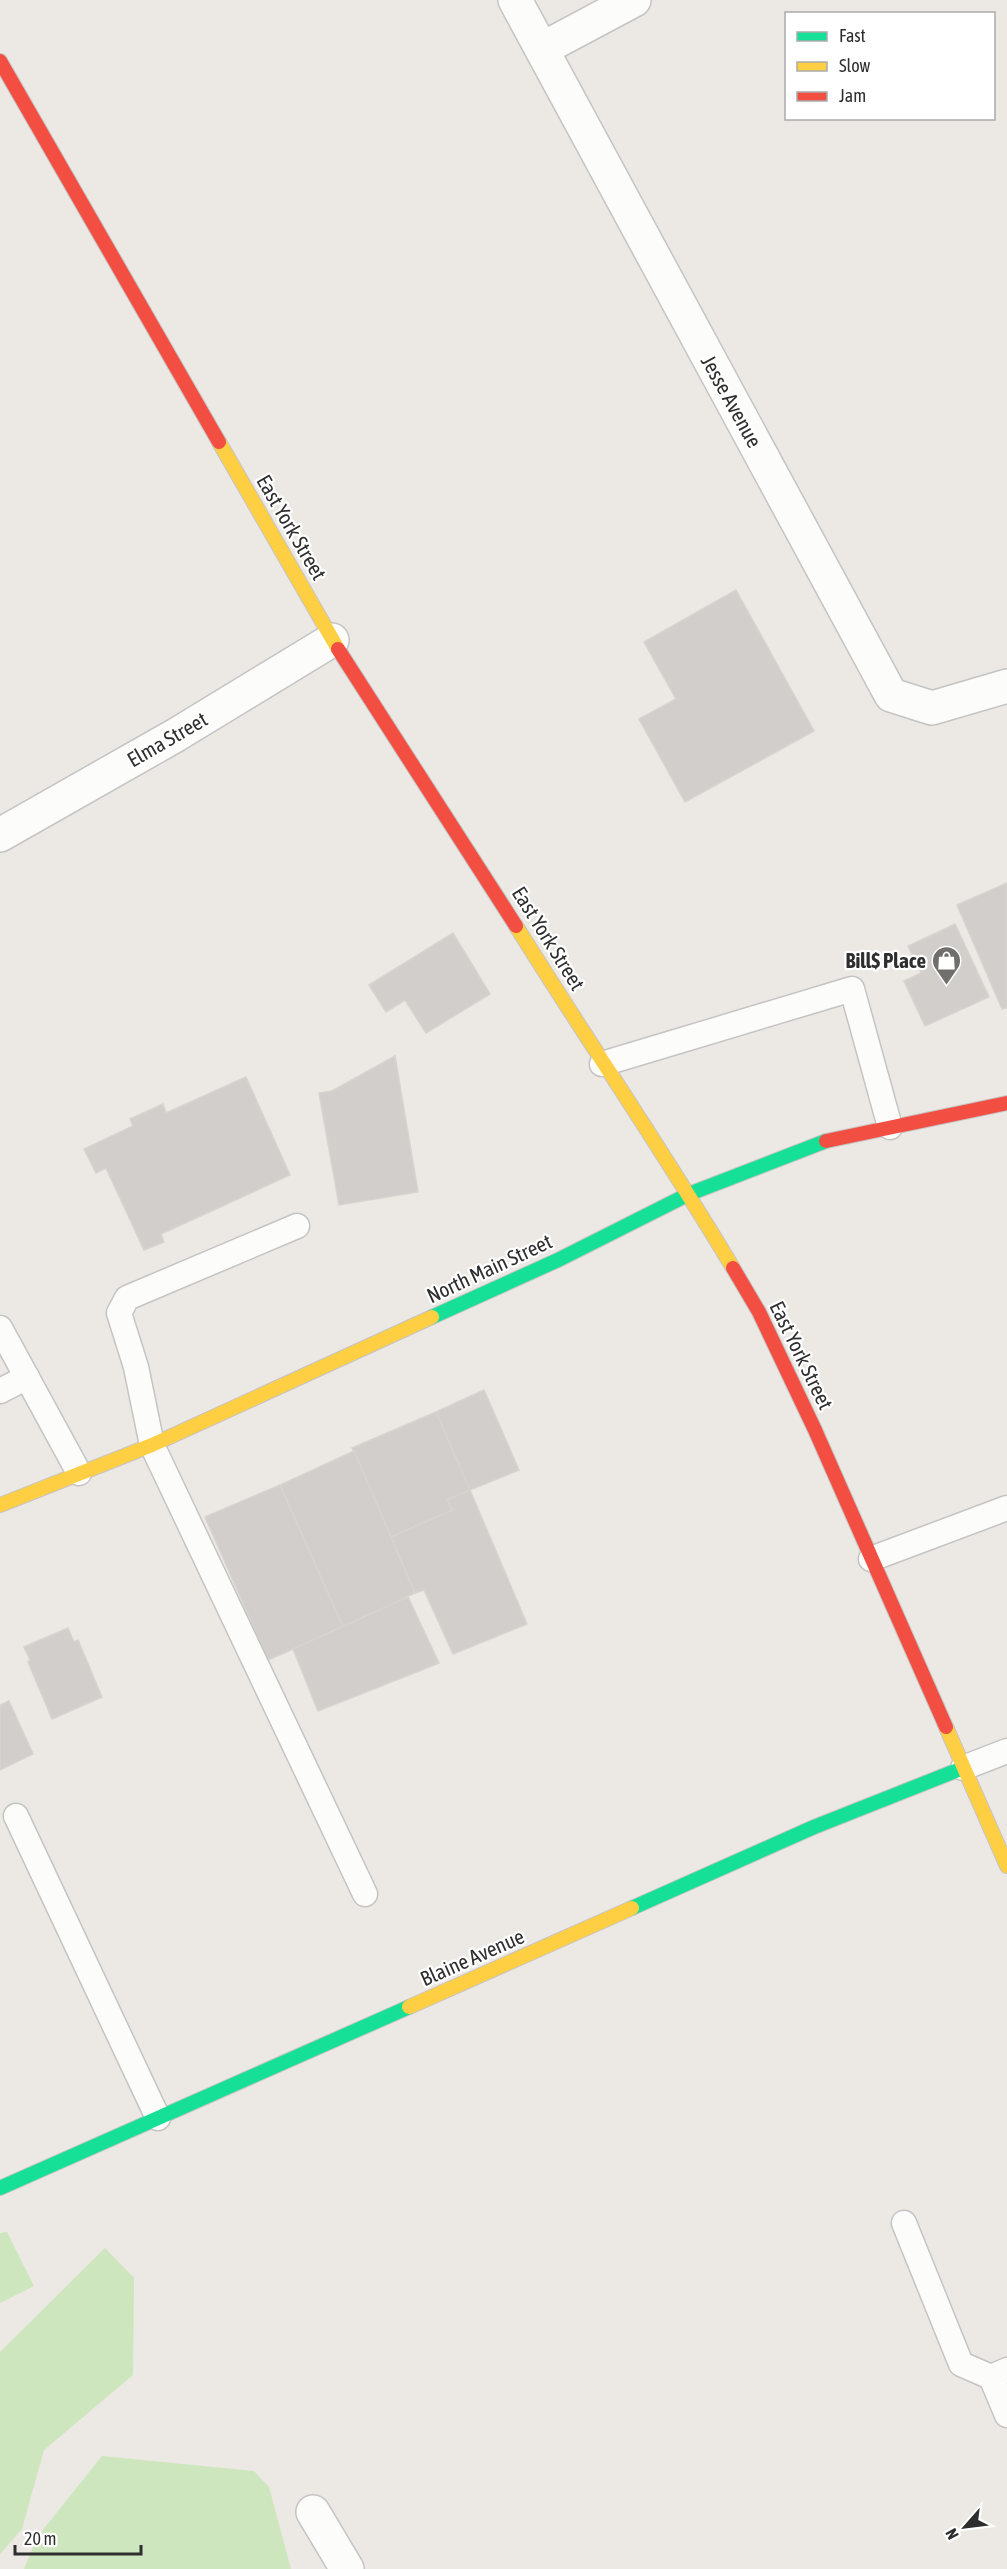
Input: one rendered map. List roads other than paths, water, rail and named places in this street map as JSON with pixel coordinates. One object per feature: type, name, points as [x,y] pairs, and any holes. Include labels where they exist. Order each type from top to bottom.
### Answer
[{"type":"street","name":"Jesse Avenue","points":[[515,0],[891,694],[932,708],[1007,686]]},
{"type":"street","points":[[542,49],[634,0]]},
{"type":"street","name":"East York Street","points":[[0,61],[332,640],[481,870],[602,1064],[689,1194],[759,1312],[1007,1866]]},
{"type":"street","name":"Elma Street","points":[[0,835],[176,735],[332,640]]},
{"type":"street","name":"North Main Street","points":[[0,1505],[153,1445],[558,1260],[689,1194],[825,1141],[1007,1103]]},
{"type":"street","name":"Blaine Avenue","points":[[0,2188],[814,1827],[963,1768]]},
{"type":"street","points":[[313,2512],[347,2569]]},
{"type":"lane","points":[[602,1064],[852,989],[890,1127]]},
{"type":"lane","points":[[297,1226],[127,1298],[119,1313],[136,1367],[153,1445],[365,1894]]},
{"type":"lane","points":[[0,1328],[79,1473]]},
{"type":"lane","points":[[0,1391],[27,1377]]},
{"type":"lane","points":[[871,1559],[1007,1508]]},
{"type":"lane","points":[[963,1768],[1007,1751]]},
{"type":"lane","points":[[16,1816],[158,2118]]},
{"type":"lane","points":[[904,2223],[961,2364],[999,2373],[1007,2415]]},
{"type":"place","name":"Bill$ Place","points":[[947,986]]}]
